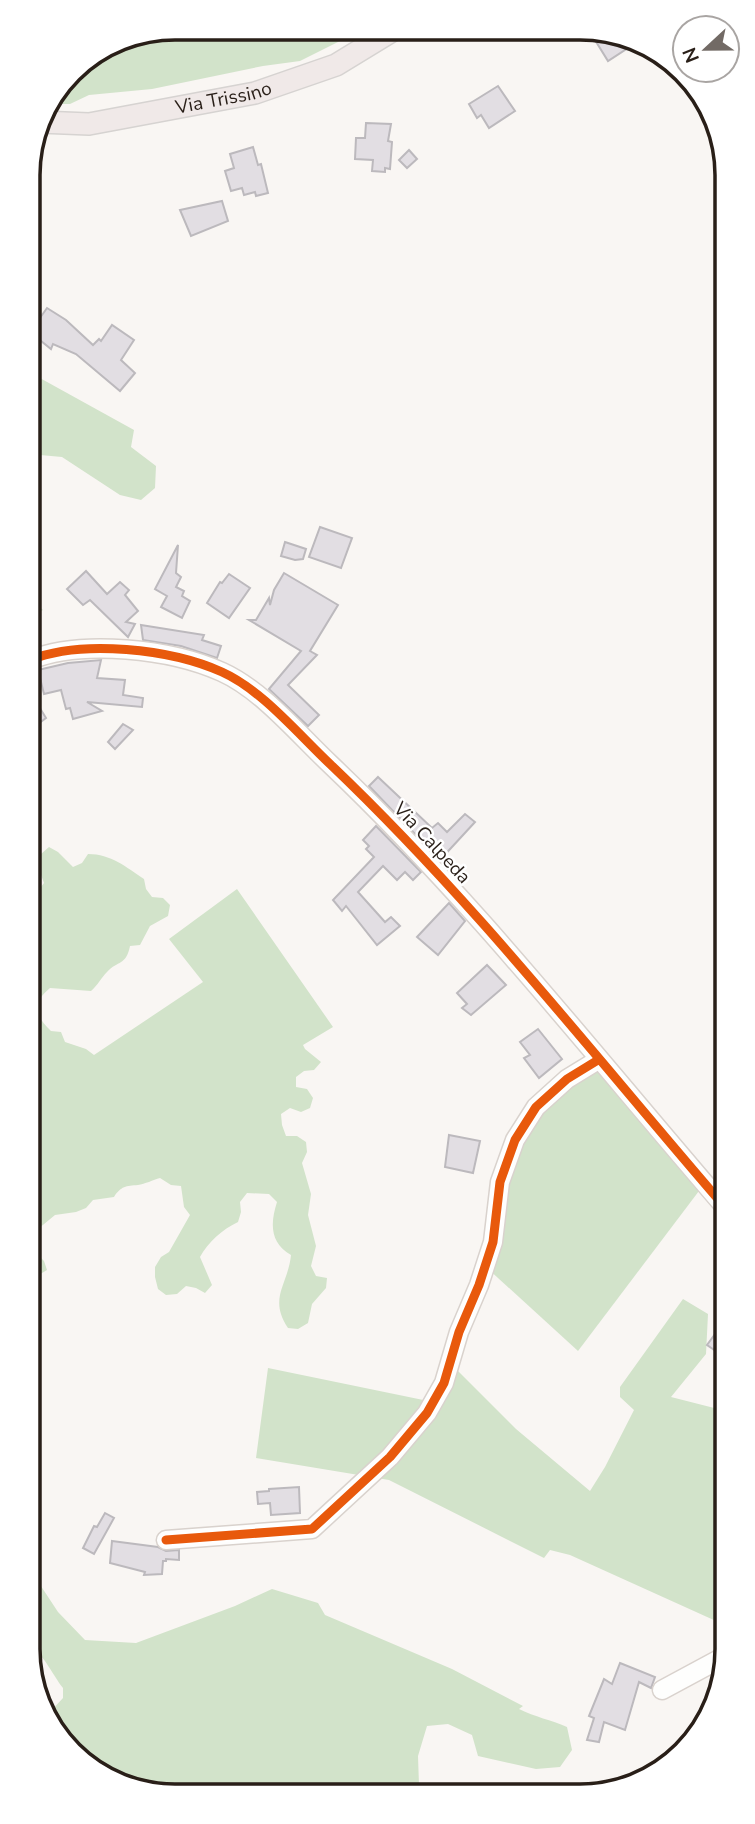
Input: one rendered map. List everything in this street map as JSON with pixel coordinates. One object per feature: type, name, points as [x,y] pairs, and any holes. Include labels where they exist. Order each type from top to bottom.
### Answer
[{"type":"main road","name":"Via Trissino","points":[[52,122],[89,124],[255,93],[336,65],[377,40]]},
{"type":"street","name":"Via Calpeda","points":[[41,656],[92,649],[134,649],[185,660],[222,672],[254,692],[425,859],[714,1195]]},
{"type":"street","points":[[166,1540],[312,1529],[390,1457],[427,1413],[444,1383],[459,1332],[493,1242],[500,1182],[515,1140],[536,1107],[567,1079],[598,1060]]},
{"type":"street","points":[[662,1690],[713,1662]]},
{"type":"green space","points":[[175,40],[342,40],[300,61],[152,89],[89,95],[70,104],[61,104],[86,74],[108,58],[140,45]]},
{"type":"green space","points":[[41,379],[134,430],[131,447],[156,466],[155,488],[141,500],[120,495],[62,457],[41,455]]},
{"type":"green space","points":[[49,847],[73,867],[82,863],[88,854],[104,856],[144,879],[146,889],[152,897],[163,898],[170,905],[168,916],[150,926],[140,945],[130,946],[124,960],[111,968],[91,991],[50,988],[40,998],[41,887],[44,883],[41,874],[41,854]]},
{"type":"green space","points":[[237,889],[333,1027],[303,1045],[321,1062],[314,1070],[304,1071],[296,1077],[296,1087],[307,1089],[313,1098],[310,1108],[301,1112],[290,1108],[281,1114],[286,1136],[297,1136],[306,1142],[307,1152],[302,1163],[311,1194],[308,1215],[316,1246],[311,1266],[316,1276],[327,1278],[326,1288],[312,1304],[308,1323],[298,1329],[288,1328],[282,1317],[279,1300],[291,1255],[275,1239],[273,1218],[277,1202],[269,1194],[247,1193],[240,1202],[238,1222],[216,1236],[203,1251],[200,1257],[212,1285],[205,1293],[186,1286],[177,1294],[166,1295],[158,1289],[155,1277],[155,1267],[161,1257],[169,1252],[190,1215],[184,1207],[181,1186],[171,1185],[160,1178],[124,1187],[114,1197],[93,1200],[86,1208],[76,1212],[55,1215],[40,1227],[40,1019],[51,1031],[61,1032],[65,1042],[86,1049],[94,1055],[203,982],[169,939]]},
{"type":"green space","points":[[600,1059],[705,1183],[578,1351],[486,1267],[500,1183],[530,1121]]},
{"type":"green space","points":[[40,1257],[44,1261],[47,1270],[40,1274]]},
{"type":"green space","points":[[683,1299],[708,1314],[706,1354],[671,1397],[714,1408],[714,1620],[570,1555],[550,1550],[544,1558],[389,1480],[256,1458],[268,1368],[433,1402],[451,1364],[516,1429],[590,1491],[634,1410],[620,1397],[620,1387]]},
{"type":"green space","points":[[40,1585],[58,1612],[85,1640],[136,1643],[235,1606],[272,1589],[318,1603],[325,1615],[452,1669],[523,1706],[519,1709],[567,1727],[572,1750],[560,1767],[536,1769],[478,1756],[472,1735],[448,1724],[427,1726],[418,1756],[419,1784],[158,1783],[115,1770],[100,1761],[74,1738],[54,1707],[63,1698],[63,1688],[40,1656]]},
{"type":"building","points":[[596,41],[627,49],[608,61]]},
{"type":"building","points":[[498,86],[515,111],[489,128],[481,115],[477,118],[469,104]]},
{"type":"building","points":[[366,123],[391,124],[388,141],[392,142],[390,169],[385,168],[385,172],[372,171],[373,160],[355,159],[356,138],[365,138]]},
{"type":"building","points":[[253,147],[258,165],[261,164],[268,193],[256,196],[255,192],[244,195],[242,188],[231,191],[225,171],[234,168],[230,154]]},
{"type":"building","points":[[409,150],[417,159],[407,168],[399,160]]},
{"type":"building","points":[[222,201],[228,221],[191,236],[180,210]]},
{"type":"building","points":[[47,308],[66,320],[93,345],[99,339],[101,341],[112,325],[134,340],[121,360],[135,373],[120,391],[76,354],[53,344],[51,349],[41,341],[41,317]]},
{"type":"building","points":[[320,527],[352,538],[341,568],[309,557]]},
{"type":"building","points":[[285,542],[306,549],[303,559],[281,556]]},
{"type":"building","points":[[178,545],[176,573],[181,577],[176,587],[184,591],[182,596],[190,601],[182,618],[161,607],[167,596],[155,589]]},
{"type":"building","points":[[86,571],[107,594],[120,582],[129,590],[125,595],[138,611],[126,622],[135,624],[128,637],[90,600],[83,605],[67,589]]},
{"type":"building","points":[[284,573],[338,605],[310,651],[317,655],[288,685],[319,715],[308,726],[269,689],[301,651],[249,620],[256,620],[269,598],[270,605],[274,590]]},
{"type":"building","points":[[229,574],[250,588],[229,618],[207,603],[220,582]]},
{"type":"building","points":[[141,625],[204,635],[202,640],[221,646],[217,658],[181,646],[143,640]]},
{"type":"building","points":[[101,660],[97,678],[125,680],[123,695],[143,698],[142,707],[87,702],[102,711],[73,719],[70,708],[66,709],[61,690],[44,694],[41,681],[41,669],[68,663]]},
{"type":"building","points":[[41,709],[46,718],[41,722]]},
{"type":"building","points":[[123,724],[133,730],[115,749],[108,742]]},
{"type":"building","points":[[378,777],[432,828],[438,823],[447,832],[465,814],[475,822],[440,860],[369,786]]},
{"type":"building","points":[[376,826],[421,872],[413,880],[405,872],[397,880],[383,866],[358,892],[385,922],[391,917],[400,926],[377,945],[346,906],[342,911],[333,900],[374,857],[366,849],[369,846],[363,840]]},
{"type":"building","points":[[449,903],[465,921],[438,955],[417,937]]},
{"type":"building","points":[[487,965],[506,985],[471,1015],[462,1008],[467,1004],[457,993]]},
{"type":"building","points":[[538,1029],[562,1059],[539,1078],[524,1058],[530,1055],[520,1042]]},
{"type":"building","points":[[449,1135],[480,1141],[473,1173],[445,1167]]},
{"type":"building","points":[[714,1335],[714,1350],[707,1345]]},
{"type":"building","points":[[299,1487],[300,1513],[271,1515],[270,1503],[258,1504],[257,1492]]},
{"type":"building","points":[[105,1513],[114,1518],[94,1554],[83,1548],[94,1526],[97,1527]]},
{"type":"building","points":[[112,1541],[158,1547],[166,1551],[179,1550],[179,1560],[163,1561],[162,1574],[144,1575],[145,1572],[110,1563]]},
{"type":"building","points":[[620,1663],[655,1677],[651,1688],[639,1682],[625,1730],[604,1722],[599,1742],[587,1740],[594,1718],[589,1716],[604,1679],[612,1684]]},
{"type":"cycle path","points":[[41,657],[75,650],[100,649],[178,657],[222,672],[265,701],[383,816],[434,870],[533,981],[714,1194]]},
{"type":"cycle path","points":[[166,1540],[312,1529],[390,1457],[427,1413],[444,1383],[459,1332],[493,1242],[500,1182],[515,1140],[536,1107],[567,1079],[598,1060]]}]
